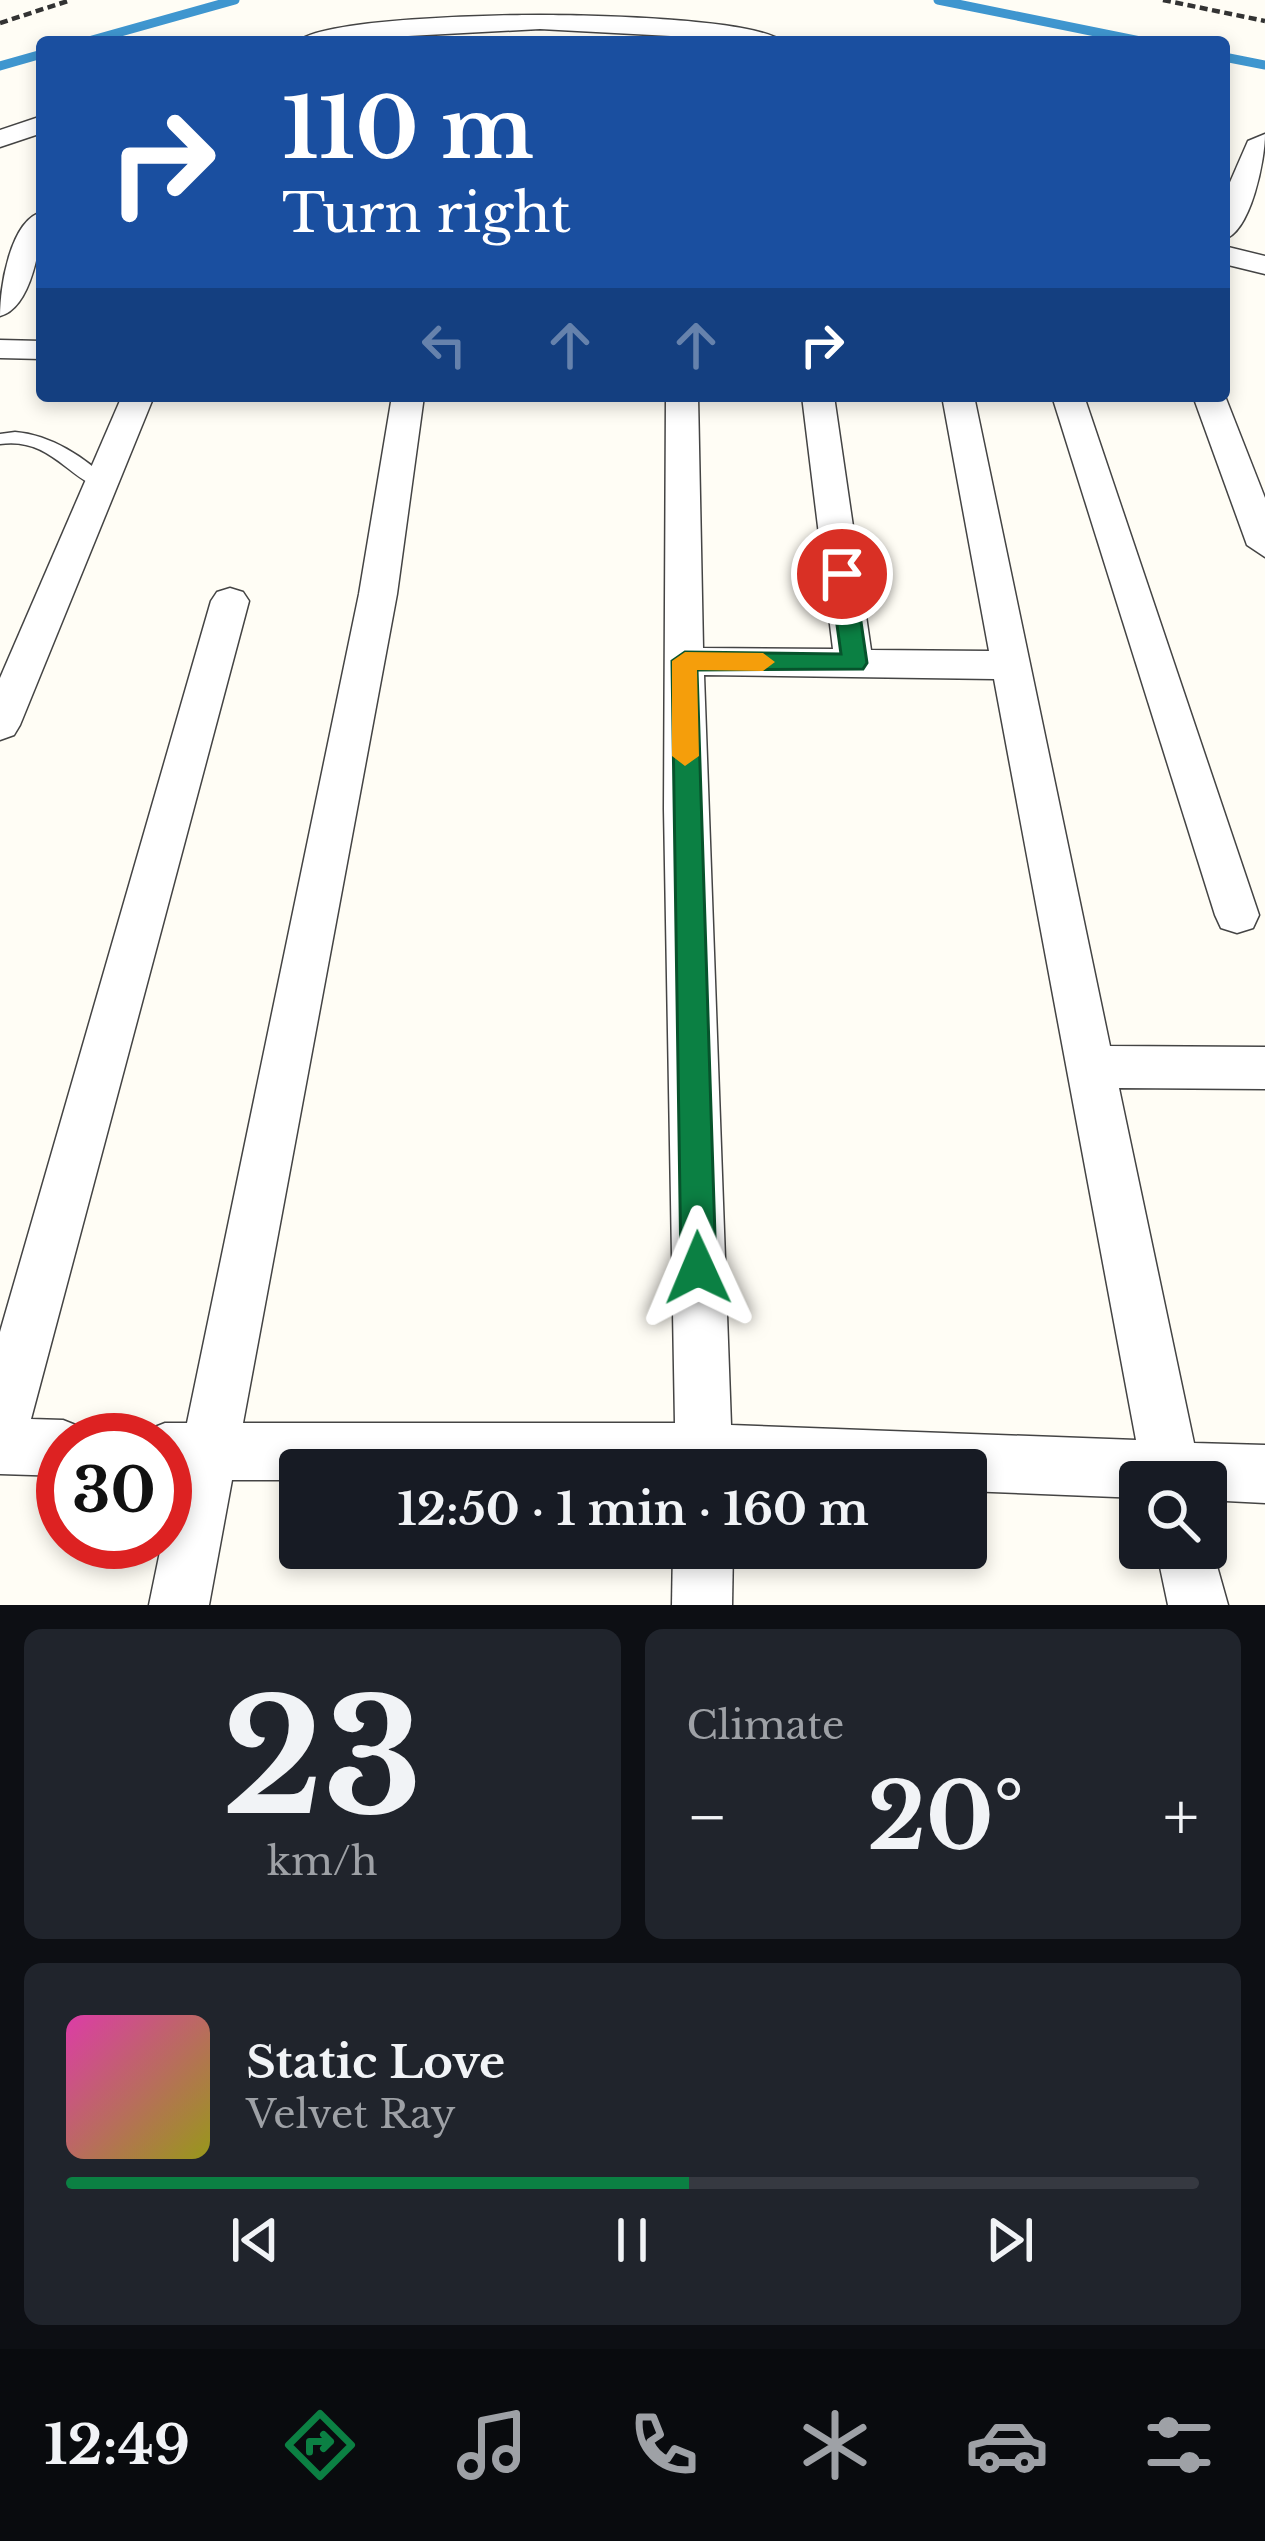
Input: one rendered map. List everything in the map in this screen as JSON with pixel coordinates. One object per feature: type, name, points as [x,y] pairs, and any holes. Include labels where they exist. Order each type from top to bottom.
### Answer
[{"type":"street","points":[[360,36],[409,24],[462,33],[684,34]]},
{"type":"street","points":[[0,139],[36,126]]},
{"type":"street","points":[[1230,134],[1263,141],[1230,216]]},
{"type":"street","points":[[0,307],[36,232]]},
{"type":"street","points":[[1230,256],[1265,265]]},
{"type":"street","points":[[0,349],[36,350]]},
{"type":"street","points":[[0,725],[135,402]]},
{"type":"street","points":[[192,1429],[378,594],[406,402]]},
{"type":"street","points":[[682,402],[704,1449]]},
{"type":"street","points":[[819,402],[854,663]]},
{"type":"street","points":[[959,402],[1169,1461]]},
{"type":"street","points":[[1070,402],[1237,915]]},
{"type":"street","points":[[1211,402],[1265,545]]},
{"type":"street","points":[[0,1429],[230,601]]},
{"type":"street","points":[[685,661],[1012,665]]},
{"type":"street","points":[[1090,1066],[1265,1067]]},
{"type":"street","points":[[0,1446],[36,1447]]},
{"type":"street","points":[[192,1451],[279,1453]]},
{"type":"street","points":[[987,1470],[1119,1474]]},
{"type":"street","points":[[1227,1475],[1265,1474]]},
{"type":"street","points":[[179,1605],[181,1569]]},
{"type":"street","points":[[702,1605],[703,1569]]},
{"type":"street","points":[[1190,1569],[1198,1605]]},
{"type":"lane","points":[[0,439],[19,435],[40,440],[101,483]]},
{"type":"path","points":[[0,22],[71,0]]},
{"type":"path","points":[[1163,0],[1265,21]]},
{"type":"waterway","points":[[106,36],[235,0]]},
{"type":"waterway","points":[[938,0],[1115,36]]},
{"type":"waterway","points":[[0,66],[36,56]]},
{"type":"waterway","points":[[1230,58],[1265,65]]},
{"type":"slow traffic","points":[[685,756],[685,661],[763,662]]},
{"type":"route","points":[[698,1268],[685,661],[854,663],[842,574]]}]
